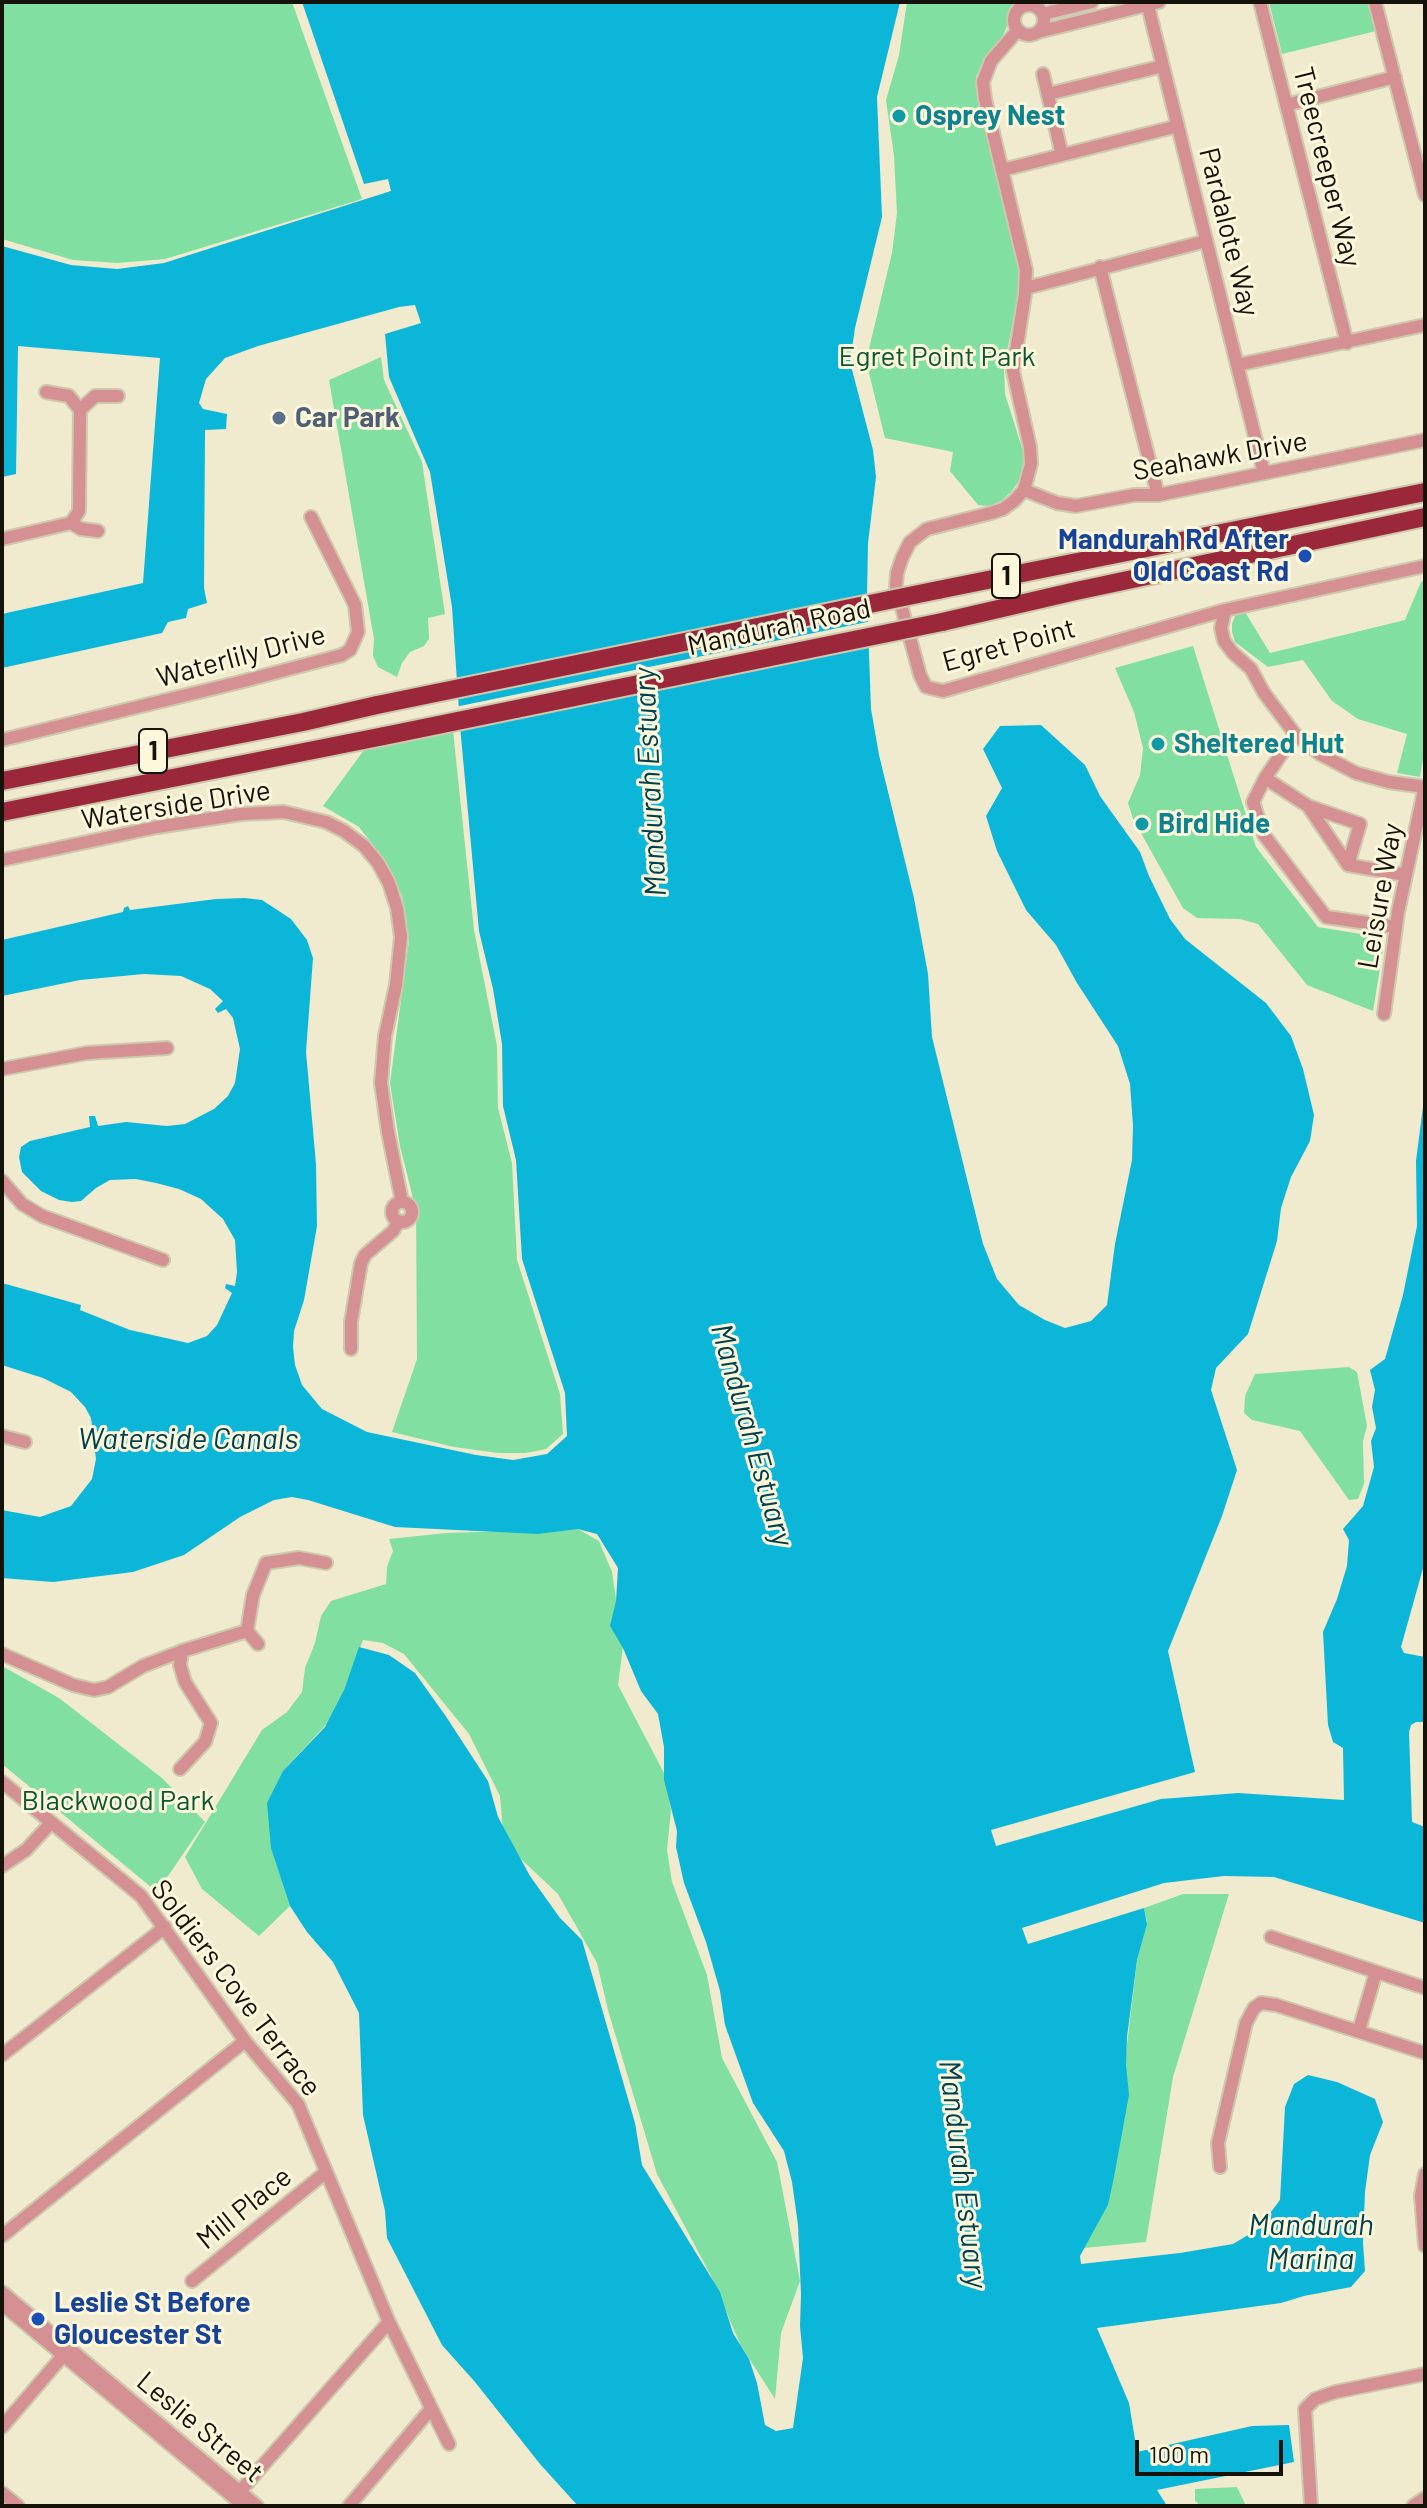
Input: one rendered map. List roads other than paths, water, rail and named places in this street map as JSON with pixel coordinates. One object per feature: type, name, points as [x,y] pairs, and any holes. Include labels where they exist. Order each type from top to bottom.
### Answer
[{"type":"highway","name":"Mandurah Road","points":[[2,781],[1425,492]]},
{"type":"highway","name":"Mandurah Road","points":[[2,812],[942,622],[1425,517]]},
{"type":"street","points":[[1043,14],[1092,2]]},
{"type":"street","name":"Treecreeper Way","points":[[1260,2],[1347,343]]},
{"type":"street","points":[[1375,2],[1425,195]]},
{"type":"street","points":[[1038,32],[1044,21],[1043,14],[1027,3],[1015,14],[1015,25],[1027,35],[1151,3]]},
{"type":"street","name":"Pardalote Way","points":[[1151,3],[1163,66],[1264,473]]},
{"type":"street","points":[[1018,30],[991,61],[983,82],[1024,255],[1026,288],[1013,371],[1030,447],[1031,464],[1024,490]]},
{"type":"street","points":[[1048,94],[1163,66]]},
{"type":"street","points":[[1043,74],[1062,155]]},
{"type":"street","points":[[1286,105],[1395,77]]},
{"type":"street","points":[[1002,170],[1178,126]]},
{"type":"street","points":[[1026,288],[1206,241]]},
{"type":"street","points":[[1100,267],[1158,495]]},
{"type":"street","points":[[1237,365],[1425,325]]},
{"type":"street","points":[[2,539],[71,523],[79,511],[80,410],[69,396],[46,392]]},
{"type":"street","points":[[80,410],[95,396],[118,396]]},
{"type":"street","name":"Seahawk Drive","points":[[1024,490],[1064,505],[1134,495],[1158,495],[1425,440]]},
{"type":"street","name":"Egret Point","points":[[1024,490],[1003,509],[927,529],[910,542],[902,558],[896,586],[926,687],[943,691],[1225,610],[1425,566]]},
{"type":"street","name":"Waterlily Drive","points":[[2,740],[269,674],[342,655],[350,650],[358,632],[355,605],[311,517]]},
{"type":"street","points":[[71,523],[81,529],[98,531]]},
{"type":"street","points":[[1225,610],[1221,628],[1224,641],[1251,669],[1264,693],[1295,734],[1320,754],[1356,773],[1389,782],[1425,786]]},
{"type":"street","points":[[1295,734],[1265,778],[1253,802],[1264,835],[1326,917],[1396,927]]},
{"type":"street","points":[[1265,778],[1308,806],[1360,824],[1348,865]]},
{"type":"street","name":"Leisure Way","points":[[1384,1014],[1396,927],[1425,786]]},
{"type":"street","points":[[1308,806],[1348,865],[1406,875]]},
{"type":"street","name":"Waterside Drive","points":[[2,860],[157,827],[241,814],[284,812],[326,822],[344,831],[364,846],[378,863],[397,908],[401,937],[396,985],[385,1036],[381,1083],[402,1202],[395,1205],[392,1211],[399,1221],[385,1239],[365,1255],[361,1263],[351,1322],[351,1349]]},
{"type":"street","points":[[2,1069],[87,1053],[167,1048]]},
{"type":"street","points":[[2,1181],[22,1204],[42,1216],[163,1260]]},
{"type":"street","points":[[2,1436],[25,1442]]},
{"type":"street","points":[[258,1644],[247,1631],[253,1595],[266,1563],[299,1558],[326,1563]]},
{"type":"street","points":[[2,1654],[73,1685],[94,1690],[108,1687],[143,1666],[247,1631]]},
{"type":"street","points":[[180,1769],[205,1742],[211,1723],[185,1682],[180,1665],[182,1651]]},
{"type":"street","name":"Soldiers Cove Terrace","points":[[2,1782],[141,1896],[245,2041],[298,2104],[389,2322],[449,2444]]},
{"type":"street","points":[[2,1866],[26,1850],[51,1823]]},
{"type":"street","points":[[2,2055],[165,1927]]},
{"type":"street","points":[[1271,1937],[1425,1988]]},
{"type":"street","points":[[1359,2030],[1376,1972]]},
{"type":"street","points":[[1220,2167],[1218,2143],[1246,2023],[1254,2008],[1261,2003],[1359,2030],[1425,2053]]},
{"type":"street","points":[[2,2236],[245,2041]]},
{"type":"street","name":"Mill Place","points":[[192,2281],[326,2172]]},
{"type":"street","points":[[1425,2174],[1421,2196],[1425,2246]]},
{"type":"street","name":"Leslie Street","points":[[2,2292],[66,2351],[239,2498],[257,2506]]},
{"type":"street","name":"Leslie Street","points":[[2,2304],[66,2351]]},
{"type":"street","points":[[239,2498],[389,2322]]},
{"type":"street","points":[[2,2427],[66,2351]]},
{"type":"street","points":[[1311,2506],[1305,2409],[1315,2399],[1335,2392],[1425,2374]]},
{"type":"street","points":[[349,2506],[430,2410]]},
{"type":"street","points":[[2,2493],[18,2506]]},
{"type":"street","points":[[1413,2506],[1425,2498]]},
{"type":"water","points":[[302,2],[900,2],[877,97],[882,217],[855,328],[850,362],[873,450],[876,477],[868,543],[871,709],[879,755],[914,898],[928,974],[932,1037],[983,1244],[997,1279],[1019,1305],[1065,1328],[1091,1321],[1107,1305],[1115,1244],[1132,1160],[1133,1126],[1130,1084],[1118,1046],[1056,945],[1026,910],[997,851],[986,816],[1002,788],[983,749],[1000,726],[1041,725],[1085,765],[1100,796],[1140,852],[1170,919],[1185,939],[1266,1003],[1291,1036],[1314,1115],[1310,1141],[1291,1177],[1281,1208],[1277,1241],[1248,1334],[1216,1368],[1211,1390],[1237,1470],[1168,1651],[1195,1772],[991,1830],[996,1846],[1161,1799],[1238,1793],[1344,1800],[1343,1748],[1333,1742],[1328,1725],[1323,1632],[1347,1566],[1349,1540],[1343,1529],[1363,1506],[1374,1467],[1371,1441],[1376,1428],[1372,1407],[1375,1390],[1370,1370],[1385,1359],[1403,1295],[1417,1226],[1416,1161],[1425,1091],[1425,1561],[1401,1647],[1404,1653],[1425,1657],[1425,1722],[1411,1725],[1409,1732],[1412,1822],[1425,1827],[1425,1923],[1274,1877],[1224,1876],[1164,1883],[1022,1928],[1028,1944],[1144,1908],[1147,1924],[1137,1960],[1127,2037],[1129,2095],[1114,2177],[1108,2205],[1080,2256],[1081,2264],[1233,2244],[1258,2229],[1280,2200],[1285,2107],[1294,2084],[1308,2075],[1337,2082],[1375,2099],[1383,2122],[1370,2155],[1365,2192],[1365,2271],[1351,2287],[1281,2303],[1097,2328],[1129,2403],[1137,2452],[1252,2426],[1289,2425],[1294,2462],[1157,2490],[1167,2506],[578,2506],[442,2345],[387,2238],[385,2211],[363,2115],[359,2013],[333,1962],[290,1906],[271,1848],[267,1803],[283,1771],[325,1727],[344,1690],[359,1647],[389,1655],[415,1673],[488,1781],[498,1817],[530,1876],[560,1918],[582,1940],[635,2123],[642,2165],[720,2292],[733,2333],[749,2359],[765,2425],[776,2431],[793,2428],[803,2358],[798,2225],[792,2182],[784,2151],[753,2103],[725,2025],[720,1991],[684,1883],[676,1847],[677,1831],[664,1780],[664,1747],[658,1714],[641,1691],[610,1626],[616,1601],[618,1568],[597,1534],[578,1529],[538,1534],[395,1527],[292,1497],[274,1500],[240,1517],[184,1555],[133,1572],[53,1582],[2,1578],[2,1510],[40,1517],[71,1506],[92,1479],[96,1459],[91,1418],[71,1392],[43,1378],[2,1365],[2,1283],[81,1305],[80,1310],[130,1330],[188,1343],[207,1336],[217,1325],[232,1293],[225,1288],[226,1284],[235,1286],[235,1240],[223,1219],[201,1199],[179,1189],[136,1179],[110,1180],[81,1201],[72,1202],[59,1200],[41,1191],[22,1172],[21,1147],[30,1141],[90,1127],[89,1116],[95,1116],[98,1126],[126,1122],[167,1126],[185,1124],[214,1109],[228,1096],[235,1083],[240,1049],[233,1018],[226,1009],[218,1013],[215,1009],[223,1001],[210,989],[181,976],[144,974],[80,980],[2,996],[2,940],[123,912],[128,906],[130,910],[216,899],[262,900],[291,919],[307,940],[313,958],[306,1052],[316,1164],[317,1226],[304,1300],[294,1331],[295,1365],[302,1385],[322,1409],[367,1432],[476,1455],[513,1460],[547,1454],[567,1436],[565,1393],[522,1259],[516,1160],[503,1106],[502,1044],[479,931],[452,607],[430,472],[389,377],[385,334],[421,323],[415,305],[258,346],[225,358],[206,379],[199,403],[203,409],[227,414],[226,429],[205,430],[204,588],[207,603],[188,609],[186,618],[168,622],[162,633],[2,668],[2,614],[143,583],[160,358],[18,346],[16,474],[2,477],[2,246],[71,265],[117,269],[164,263],[391,191],[388,179],[364,184]]},
{"type":"place","name":"Osprey Nest","points":[[899,116]]},
{"type":"place","name":"Car Park","points":[[279,418]]},
{"type":"place","name":"Mandurah Rd After Old Coast Rd","points":[[1305,556]]},
{"type":"place","name":"Sheltered Hut","points":[[1158,744]]},
{"type":"place","name":"Bird Hide","points":[[1142,824]]},
{"type":"place","name":"Leslie St Before Gloucester St","points":[[38,2319]]},
{"type":"park label","name":"Egret Point Park","points":[[937,357]]},
{"type":"park label","name":"Blackwood Park","points":[[118,1801]]},
{"type":"water label","name":"Mandurah Estuary","points":[[650,782]]},
{"type":"water label","name":"Mandurah Estuary","points":[[752,1435]]},
{"type":"water label","name":"Waterside Canals","points":[[188,1439]]},
{"type":"water label","name":"Mandurah Estuary","points":[[963,2174]]},
{"type":"water label","name":"Mandurah Marina","points":[[1311,2242]]}]
